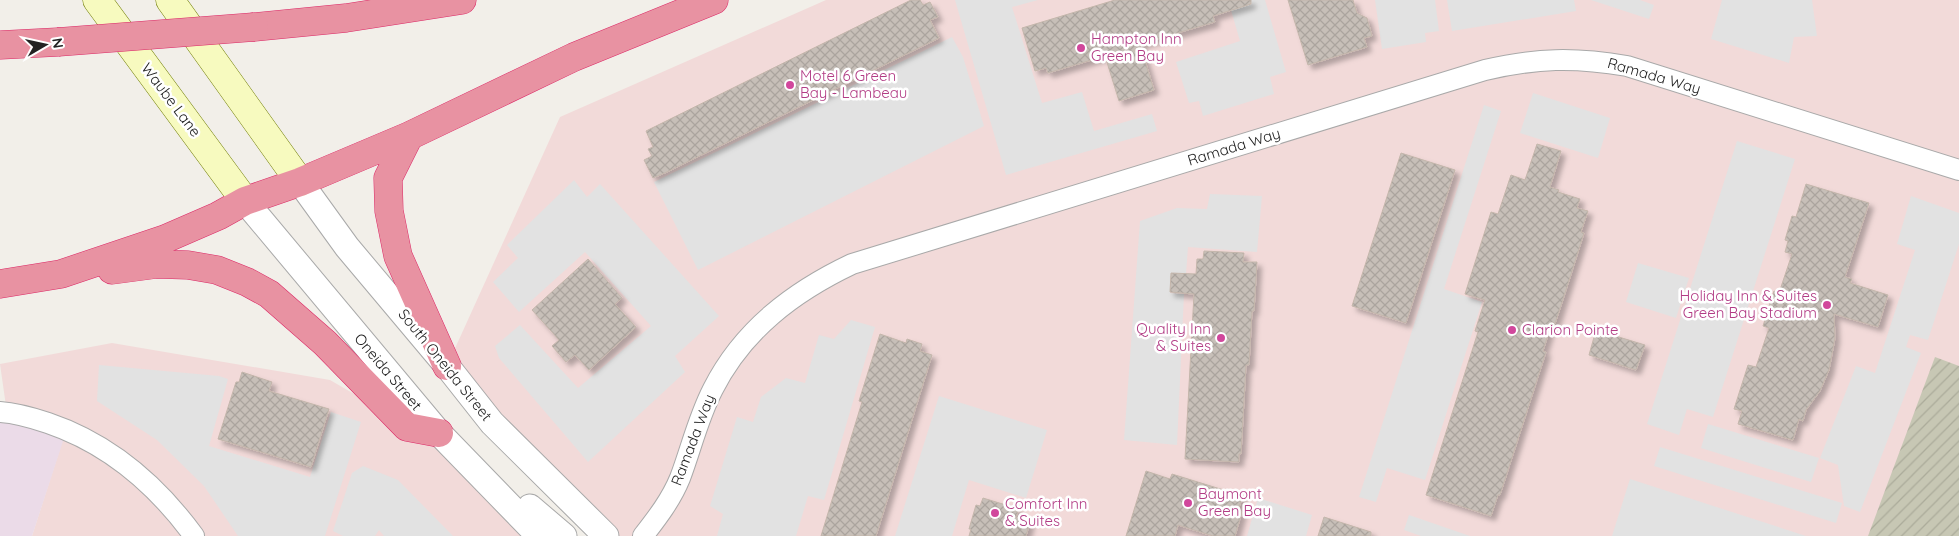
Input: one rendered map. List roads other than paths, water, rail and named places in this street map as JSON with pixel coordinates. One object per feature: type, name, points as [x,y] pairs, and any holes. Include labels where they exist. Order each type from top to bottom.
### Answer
[{"type":"highway","points":[[0,45],[254,27],[354,16],[462,0]]},
{"type":"highway","points":[[61,274],[165,239],[218,216],[245,201],[300,182],[409,136],[574,56],[714,0]]},
{"type":"highway","points":[[409,136],[388,178],[389,211],[398,256],[447,366]]},
{"type":"highway","points":[[0,284],[61,274],[157,264],[188,265],[217,270],[247,282],[268,294],[325,343],[407,427],[439,433]]},
{"type":"main road","name":"Waube Lane","points":[[96,0],[245,201]]},
{"type":"main road","points":[[170,0],[300,182]]},
{"type":"street","name":"Ramada Way","points":[[643,536],[663,510],[679,480],[713,389],[734,356],[761,323],[790,299],[821,279],[852,264],[1485,70],[1522,62],[1555,59],[1594,60],[1626,66],[1959,170]]},
{"type":"street","name":"South Oneida Street","points":[[300,182],[347,247],[447,366],[492,423],[606,536]]},
{"type":"street","name":"Oneida Street","points":[[245,201],[439,433],[539,536]]},
{"type":"street","points":[[0,412],[35,419],[66,430],[96,444],[125,462],[170,505],[194,536]]},
{"type":"street","points":[[439,433],[483,460],[538,515],[564,536]]},
{"type":"place","name":"Hampton Inn Green Bay","points":[[1081,48]]},
{"type":"place","name":"Motel 6 Green Bay - Lambeau","points":[[790,85]]},
{"type":"place","name":"Holiday Inn & Suites Green Bay Stadium","points":[[1827,305]]},
{"type":"place","name":"Clarion Pointe","points":[[1512,330]]},
{"type":"place","name":"Quality Inn & Suites","points":[[1221,338]]},
{"type":"place","name":"Baymont Green Bay","points":[[1188,503]]},
{"type":"place","name":"Comfort Inn & Suites","points":[[995,513]]}]
